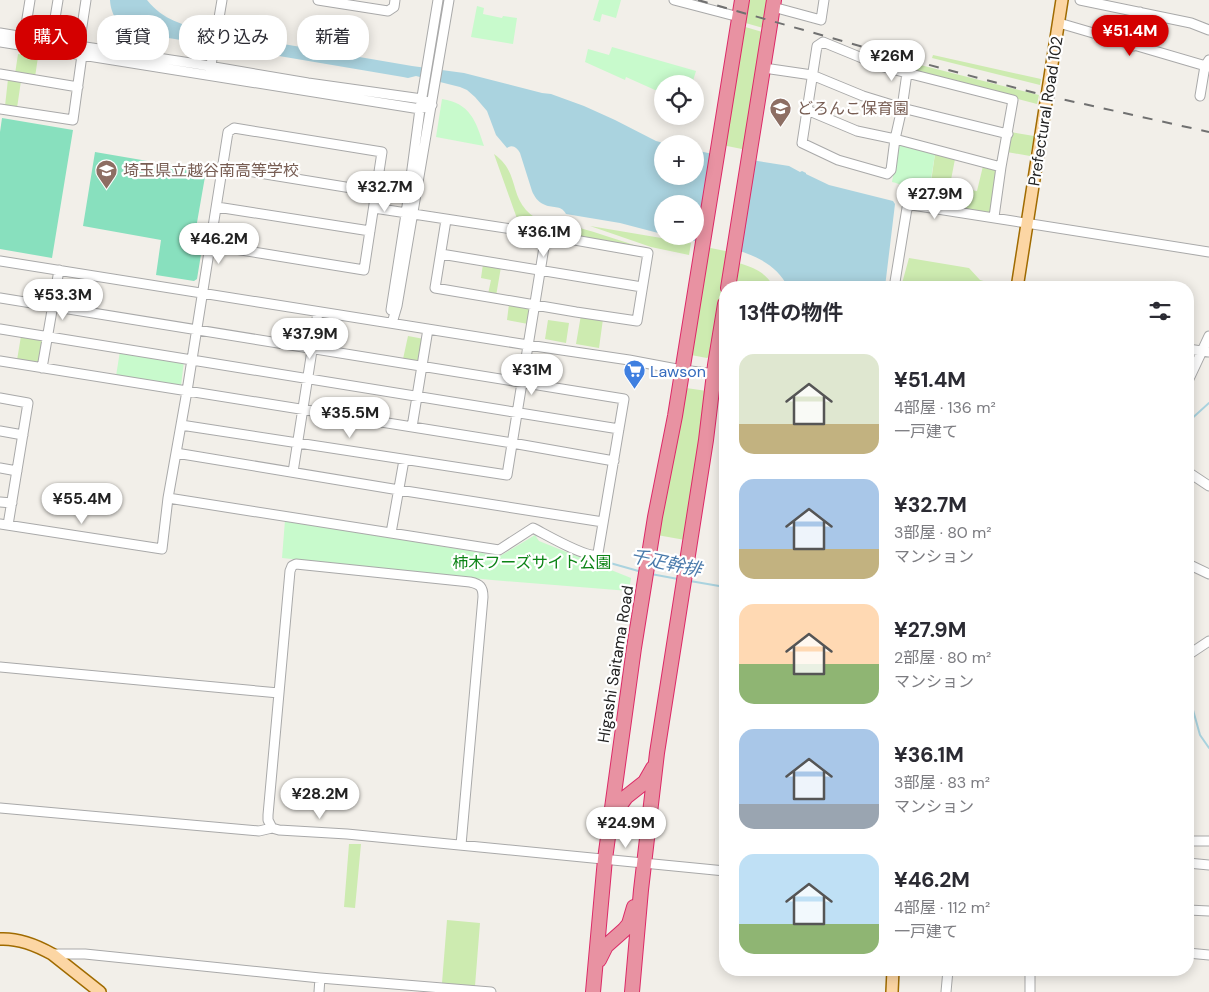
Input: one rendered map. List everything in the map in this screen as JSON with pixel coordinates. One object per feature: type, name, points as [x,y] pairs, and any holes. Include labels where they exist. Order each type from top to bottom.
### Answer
[{"type":"highway","name":"Higashi Saitama Road","points":[[593,992],[605,859],[623,723],[655,517],[675,416],[742,0]]},
{"type":"highway","points":[[729,281],[774,4]]},
{"type":"highway","points":[[632,992],[657,753],[706,440],[719,380]]},
{"type":"highway","points":[[605,859],[614,842],[617,814],[621,804],[626,797],[645,782],[653,769],[657,753]]},
{"type":"highway","points":[[595,974],[598,962],[606,946],[629,924],[634,907],[636,882],[644,863]]},
{"type":"main road","name":"Prefectural Road 102","points":[[1018,281],[1062,0]]},
{"type":"main road","points":[[0,939],[27,942],[52,954],[100,992]]},
{"type":"main road","points":[[892,992],[893,976]]},
{"type":"street","points":[[28,15],[30,0]]},
{"type":"street","points":[[56,15],[58,0]]},
{"type":"street","points":[[85,15],[86,0]]},
{"type":"street","points":[[210,70],[222,0]]},
{"type":"street","points":[[318,0],[388,11],[394,7],[395,0]]},
{"type":"street","points":[[409,214],[420,109],[438,0]]},
{"type":"street","points":[[392,323],[391,307],[436,85],[450,0]]},
{"type":"street","points":[[674,0],[739,17]]},
{"type":"street","points":[[774,4],[821,20],[824,0]]},
{"type":"street","points":[[1080,0],[1191,23],[1209,30]]},
{"type":"street","points":[[1134,46],[1140,12]]},
{"type":"street","points":[[1059,23],[1134,46],[1208,65],[1200,96]]},
{"type":"street","points":[[0,34],[15,36]]},
{"type":"street","points":[[0,42],[15,44]]},
{"type":"street","points":[[907,73],[891,170],[887,174],[838,160],[802,143],[817,46],[823,42],[884,67],[1013,100],[994,217]]},
{"type":"street","points":[[87,52],[422,99],[432,105]]},
{"type":"street","points":[[0,109],[72,120],[80,60]]},
{"type":"street","points":[[764,68],[812,75],[863,96],[902,108],[1008,134]]},
{"type":"street","points":[[210,70],[420,109],[432,105]]},
{"type":"street","points":[[0,74],[78,87]]},
{"type":"street","points":[[807,110],[857,131],[1001,167]]},
{"type":"street","points":[[0,398],[28,403],[12,503],[4,524],[162,549],[168,498],[228,132],[234,128],[382,152],[364,270],[210,245]]},
{"type":"street","points":[[223,167],[376,192]]},
{"type":"street","points":[[895,281],[907,208],[912,205],[1209,252]]},
{"type":"street","points":[[217,206],[370,231]]},
{"type":"street","points":[[374,208],[648,252],[637,321],[435,288],[446,220]]},
{"type":"street","points":[[181,425],[507,475],[546,235]]},
{"type":"street","points":[[441,254],[642,287]]},
{"type":"street","points":[[0,261],[719,375]]},
{"type":"street","points":[[42,368],[59,270]]},
{"type":"street","points":[[0,298],[624,400],[598,553],[592,556],[533,528],[499,550],[168,498]]},
{"type":"street","points":[[293,472],[318,312]]},
{"type":"street","points":[[0,329],[619,429]]},
{"type":"street","points":[[412,427],[428,329]]},
{"type":"street","points":[[1194,371],[1205,352],[1209,336]]},
{"type":"street","points":[[0,361],[614,461]]},
{"type":"street","points":[[0,431],[23,435]]},
{"type":"street","points":[[176,453],[603,522]]},
{"type":"street","points":[[391,533],[404,460]]},
{"type":"street","points":[[0,468],[17,471]]},
{"type":"street","points":[[1194,476],[1209,486]]},
{"type":"street","points":[[0,502],[12,503]]},
{"type":"street","points":[[272,828],[268,815],[290,571],[292,566],[296,564],[470,582],[480,585],[482,588],[483,597],[461,845]]},
{"type":"street","points":[[1194,567],[1209,574]]},
{"type":"street","points":[[1194,651],[1209,641]]},
{"type":"street","points":[[0,667],[279,693]]},
{"type":"street","points":[[0,808],[259,831],[272,828],[323,832],[719,870]]},
{"type":"street","points":[[1194,840],[1209,841]]},
{"type":"street","points":[[1194,864],[1209,865]]},
{"type":"street","points":[[1194,910],[1209,911]]},
{"type":"street","points":[[52,954],[85,954],[320,978],[491,992]]},
{"type":"street","points":[[1194,954],[1209,955]]},
{"type":"street","points":[[946,992],[947,976]]},
{"type":"street","points":[[1030,976],[1030,992]]},
{"type":"street","points":[[319,992],[320,978]]},
{"type":"green space","points":[[599,0],[621,0],[616,18],[602,14],[600,22],[593,20]]},
{"type":"green space","points":[[746,0],[772,0],[767,29],[742,22]]},
{"type":"green space","points":[[477,6],[484,8],[483,14],[502,18],[503,16],[517,18],[513,44],[471,37]]},
{"type":"green space","points":[[742,26],[766,33],[747,150],[722,145]]},
{"type":"green space","points":[[612,47],[696,71],[695,75],[654,75],[654,90],[626,77],[625,80],[585,62],[588,49],[609,55]]},
{"type":"green space","points":[[877,54],[1039,95],[1037,104],[885,65],[876,58]]},
{"type":"green space","points":[[933,55],[1041,79],[1040,85],[932,58]]},
{"type":"green space","points":[[17,60],[38,60],[35,77],[15,74]]},
{"type":"green space","points":[[8,79],[21,81],[17,108],[5,106]]},
{"type":"green space","points":[[442,99],[452,101],[465,109],[475,121],[484,146],[436,137]]},
{"type":"green space","points":[[2,118],[73,130],[52,258],[0,249],[0,132]]},
{"type":"green space","points":[[1010,132],[1034,136],[1030,156],[1007,152]]},
{"type":"green space","points":[[901,145],[935,154],[927,204],[904,200],[905,192],[903,187],[892,182],[898,147]]},
{"type":"green space","points":[[95,152],[206,171],[195,234],[204,236],[197,279],[194,281],[156,275],[161,240],[83,226]]},
{"type":"green space","points":[[494,154],[507,167],[521,203],[535,218],[546,222],[585,229],[643,248],[520,227]]},
{"type":"green space","points":[[935,154],[955,159],[950,185],[931,182]]},
{"type":"green space","points":[[983,166],[997,170],[992,211],[989,213],[954,207],[958,188],[977,191]]},
{"type":"green space","points":[[590,226],[654,237],[654,245],[691,245],[689,255],[651,247]]},
{"type":"green space","points":[[706,246],[730,250],[724,281],[719,281],[719,308],[710,356],[707,358],[691,355]]},
{"type":"green space","points":[[909,258],[969,268],[980,280],[984,281],[903,281]]},
{"type":"green space","points":[[739,263],[759,271],[769,281],[736,281]]},
{"type":"green space","points":[[483,264],[501,267],[496,296],[488,294],[491,280],[481,278]]},
{"type":"green space","points":[[509,304],[528,307],[530,310],[528,324],[507,320]]},
{"type":"green space","points":[[581,315],[603,319],[599,348],[576,344]]},
{"type":"green space","points":[[548,320],[569,323],[566,343],[545,339]]},
{"type":"green space","points":[[21,336],[40,339],[43,343],[41,361],[37,363],[17,360]]},
{"type":"green space","points":[[408,336],[424,339],[420,362],[403,359]]},
{"type":"green space","points":[[120,351],[184,361],[181,386],[116,376]]},
{"type":"green space","points":[[686,388],[707,391],[685,540],[657,535]]},
{"type":"green space","name":"柿木フーズサイト公園","points":[[285,520],[500,556],[535,535],[539,541],[631,578],[629,591],[492,580],[282,558]]},
{"type":"green space","points":[[349,844],[361,844],[355,908],[344,907]]},
{"type":"green space","points":[[447,920],[480,923],[475,986],[442,983]]},
{"type":"water","points":[[110,0],[147,0],[164,15],[114,15]]},
{"type":"water","points":[[169,18],[179,23],[179,40],[169,38]]},
{"type":"water","points":[[287,45],[297,46],[297,59],[287,57]]},
{"type":"water","points":[[369,59],[464,73],[551,94],[584,106],[654,140],[654,185],[704,185],[704,152],[789,166],[829,185],[893,201],[895,204],[886,281],[784,281],[779,273],[767,263],[753,256],[737,250],[704,243],[704,195],[654,195],[654,232],[620,223],[566,214],[562,209],[546,205],[536,199],[520,153],[515,147],[507,148],[496,135],[487,111],[467,90],[416,76],[408,78],[303,60]]},
{"type":"pier","points":[[711,151],[755,158],[740,254],[696,245],[704,245],[704,195]]},
{"type":"waterway","points":[[1194,417],[1209,403]]},
{"type":"waterway","name":"千疋幹排","points":[[603,561],[642,572]]},
{"type":"waterway","name":"千疋幹排","points":[[651,574],[678,579]]},
{"type":"waterway","name":"千疋幹排","points":[[690,581],[719,586]]},
{"type":"waterway","name":"千疋幹排","points":[[1194,714],[1200,735],[1209,748]]},
{"type":"railway","points":[[698,0],[888,54],[1039,94],[1209,132]]},
{"type":"place","name":"どろんこ保育園","points":[[781,127]]},
{"type":"place","name":"埼玉県立越谷南高等学校","points":[[107,189]]},
{"type":"place","name":"Lawson","points":[[634,390]]}]
